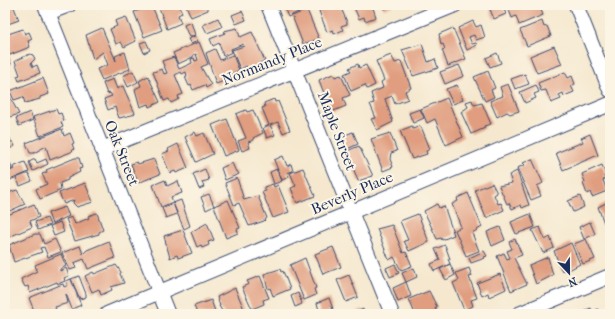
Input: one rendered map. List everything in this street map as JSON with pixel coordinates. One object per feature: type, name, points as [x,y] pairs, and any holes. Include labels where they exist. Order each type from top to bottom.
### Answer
[{"type":"street","points":[[47,9],[68,5]]},
{"type":"street","name":"Maple Street","points":[[268,5],[392,314]]},
{"type":"street","name":"Normandy Place","points":[[102,149],[455,5]]},
{"type":"street","points":[[576,5],[610,90]]},
{"type":"street","name":"Oak Street","points":[[47,9],[168,314]]},
{"type":"street","name":"Beverly Place","points":[[107,314],[610,104]]},
{"type":"street","points":[[519,314],[610,276]]},
{"type":"building","points":[[5,5],[13,5],[19,20],[5,25]]},
{"type":"building","points":[[158,5],[179,5],[182,13],[178,15],[181,23],[167,29]]},
{"type":"building","points":[[186,5],[208,5],[208,10],[191,17]]},
{"type":"building","points":[[288,5],[295,5],[298,12],[288,17],[284,7]]},
{"type":"building","points":[[329,5],[338,5],[339,8],[341,8],[347,22],[347,24],[341,26],[343,30],[334,34],[333,30],[327,32],[319,11]]},
{"type":"building","points":[[353,5],[372,5],[376,17],[365,21],[364,17],[359,19]]},
{"type":"building","points":[[382,5],[394,5],[384,9]]},
{"type":"building","points":[[494,5],[502,5],[506,14],[494,19],[489,7]]},
{"type":"building","points":[[507,5],[539,5],[543,15],[519,25],[516,16],[512,18]]},
{"type":"building","points":[[152,6],[162,30],[144,37],[134,12]]},
{"type":"building","points":[[307,10],[319,39],[303,44],[292,16]]},
{"type":"building","points":[[242,11],[246,20],[236,24],[232,15]]},
{"type":"building","points":[[126,17],[136,41],[124,47],[121,42],[116,44],[110,29],[117,26],[115,21]]},
{"type":"building","points":[[218,18],[222,27],[207,33],[203,25]]},
{"type":"building","points":[[473,21],[476,27],[481,25],[485,37],[476,40],[474,35],[469,37],[472,44],[476,43],[477,45],[467,50],[458,28]]},
{"type":"building","points":[[542,21],[544,27],[547,26],[551,36],[527,46],[520,30]]},
{"type":"building","points":[[191,22],[195,35],[189,37],[184,25]]},
{"type":"building","points":[[102,28],[116,61],[115,56],[125,52],[130,69],[102,80],[97,69],[108,65],[103,52],[93,59],[86,35]]},
{"type":"building","points":[[237,28],[240,37],[252,32],[265,61],[259,63],[260,67],[249,71],[247,66],[240,69],[232,50],[244,46],[243,44],[231,49],[232,52],[223,56],[219,43],[213,46],[210,39],[225,33],[224,31]]},
{"type":"building","points":[[453,28],[466,59],[448,66],[442,50],[445,49],[443,44],[441,45],[439,34]]},
{"type":"building","points":[[23,29],[25,34],[29,32],[32,39],[28,41],[30,47],[7,56],[5,51],[5,35]]},
{"type":"building","points":[[195,36],[198,41],[191,44],[188,39]]},
{"type":"building","points":[[146,41],[150,50],[144,53],[140,43]]},
{"type":"building","points":[[199,42],[208,64],[201,67],[211,85],[206,88],[205,85],[193,90],[191,85],[189,86],[185,77],[187,76],[186,72],[182,74],[181,72],[175,75],[183,94],[178,96],[179,99],[171,103],[169,99],[164,101],[153,72],[162,69],[164,74],[167,73],[162,61],[174,57],[179,69],[192,63],[191,59],[194,58],[195,61],[198,60],[196,54],[178,64],[173,53]]},
{"type":"building","points":[[422,44],[428,62],[435,59],[438,68],[413,76],[402,50]]},
{"type":"building","points":[[554,46],[562,64],[537,73],[530,56]]},
{"type":"building","points":[[215,49],[220,60],[233,55],[239,70],[228,76],[229,79],[216,84],[206,53]]},
{"type":"building","points":[[497,53],[501,63],[490,67],[486,58]]},
{"type":"building","points":[[30,54],[33,55],[35,59],[31,63],[33,67],[37,65],[40,73],[19,81],[17,76],[20,75],[15,61]]},
{"type":"building","points":[[391,55],[395,63],[401,61],[411,88],[405,91],[408,99],[395,104],[392,96],[385,99],[393,122],[377,130],[371,119],[376,118],[370,104],[374,103],[371,93],[383,88],[381,82],[384,80],[376,61]]},
{"type":"building","points":[[8,57],[11,64],[5,66],[5,58]]},
{"type":"building","points":[[358,64],[359,68],[366,65],[375,85],[367,89],[365,85],[351,91],[344,74],[351,71],[349,68]]},
{"type":"building","points":[[459,65],[464,76],[445,84],[440,72]]},
{"type":"building","points":[[133,71],[138,82],[128,87],[123,76]]},
{"type":"building","points":[[488,71],[495,88],[491,90],[494,97],[485,101],[474,77]]},
{"type":"building","points":[[565,72],[568,78],[572,76],[575,84],[571,86],[574,92],[564,96],[563,93],[559,95],[561,99],[551,103],[546,90],[541,91],[538,83]]},
{"type":"building","points":[[333,74],[335,77],[341,75],[350,95],[343,98],[346,106],[331,112],[319,80]]},
{"type":"building","points":[[525,74],[529,84],[515,89],[511,79]]},
{"type":"building","points":[[148,76],[160,102],[149,107],[148,104],[140,107],[135,89],[141,86],[139,81]]},
{"type":"building","points":[[43,78],[49,94],[40,97],[40,99],[25,103],[23,97],[14,100],[10,91]]},
{"type":"building","points":[[113,79],[117,89],[123,86],[135,113],[132,115],[119,118],[115,107],[108,110],[104,99],[112,96],[110,93],[107,94],[103,83]]},
{"type":"building","points":[[508,84],[519,111],[510,114],[507,112],[497,117],[490,101],[503,96],[500,87]]},
{"type":"building","points":[[457,85],[463,100],[453,104],[446,89]]},
{"type":"building","points":[[536,85],[539,92],[534,94],[536,98],[525,103],[520,92]]},
{"type":"building","points":[[7,92],[19,114],[7,118],[5,113],[5,93]]},
{"type":"building","points":[[447,98],[463,137],[446,145],[435,119],[427,123],[421,109]]},
{"type":"building","points":[[274,99],[275,102],[278,101],[290,130],[283,133],[278,122],[270,125],[275,135],[267,138],[263,128],[269,125],[262,108],[265,107],[264,103]]},
{"type":"building","points":[[472,100],[474,105],[482,103],[491,124],[484,126],[485,128],[471,134],[461,112],[468,107],[466,102]]},
{"type":"building","points":[[56,109],[58,114],[61,113],[64,121],[61,122],[63,127],[40,136],[33,117]]},
{"type":"building","points":[[420,109],[424,118],[413,123],[409,113]]},
{"type":"building","points":[[246,110],[247,112],[253,110],[263,133],[253,138],[254,140],[248,142],[250,148],[242,151],[238,141],[246,138],[236,114]]},
{"type":"building","points":[[30,112],[33,120],[19,126],[16,118]]},
{"type":"building","points":[[5,115],[9,126],[6,127],[11,142],[13,142],[15,146],[5,151]]},
{"type":"building","points":[[227,119],[239,150],[224,156],[212,125]]},
{"type":"building","points":[[412,126],[413,129],[420,126],[430,149],[426,151],[427,154],[412,159],[400,131]]},
{"type":"building","points":[[62,129],[64,136],[70,133],[74,143],[72,144],[74,149],[71,152],[50,160],[46,146],[34,153],[30,153],[26,143]]},
{"type":"building","points":[[195,132],[197,136],[204,133],[213,154],[196,162],[185,137]]},
{"type":"building","points":[[353,132],[358,144],[345,150],[340,137]]},
{"type":"building","points":[[390,133],[397,151],[391,153],[390,159],[393,167],[383,171],[371,139]]},
{"type":"building","points":[[590,134],[598,155],[563,170],[556,153],[583,142],[581,138]]},
{"type":"building","points":[[178,144],[188,168],[176,173],[175,171],[170,173],[162,154]]},
{"type":"building","points":[[359,146],[373,176],[358,181],[347,151]]},
{"type":"building","points":[[283,156],[287,166],[291,164],[293,171],[287,173],[289,177],[282,180],[274,160]]},
{"type":"building","points":[[75,158],[79,158],[82,168],[79,169],[80,172],[68,178],[68,180],[60,183],[61,190],[40,199],[36,189],[47,184],[42,174],[47,172],[46,170]]},
{"type":"building","points":[[5,159],[7,164],[10,163],[12,169],[10,171],[14,169],[13,167],[25,162],[29,172],[5,182]]},
{"type":"building","points":[[35,159],[37,163],[46,159],[48,164],[33,171],[29,162]]},
{"type":"building","points":[[154,159],[160,174],[138,183],[131,164],[137,162],[138,164]]},
{"type":"building","points":[[532,159],[543,183],[537,186],[541,196],[531,200],[517,168],[525,165],[523,163]]},
{"type":"building","points":[[232,163],[236,172],[237,171],[239,174],[225,180],[221,168]]},
{"type":"building","points":[[602,165],[606,175],[604,176],[605,179],[603,180],[607,191],[592,197],[590,192],[587,194],[583,183],[585,182],[582,174]]},
{"type":"building","points":[[303,168],[315,196],[297,203],[291,188],[296,186],[290,173]]},
{"type":"building","points":[[205,169],[209,180],[202,182],[204,187],[199,189],[193,174]]},
{"type":"building","points":[[277,169],[282,181],[274,184],[270,172]]},
{"type":"building","points":[[517,171],[529,205],[522,208],[521,205],[512,209],[509,203],[507,204],[499,186],[512,183],[509,175]]},
{"type":"building","points":[[29,174],[32,181],[20,186],[16,178]]},
{"type":"building","points":[[237,178],[244,200],[258,196],[267,218],[264,221],[249,226],[239,203],[234,205],[225,183]]},
{"type":"building","points":[[165,180],[167,186],[178,181],[182,193],[171,197],[173,202],[161,207],[153,185]]},
{"type":"building","points":[[85,183],[93,202],[77,207],[73,203],[74,200],[64,204],[59,193]]},
{"type":"building","points":[[492,183],[497,193],[494,195],[498,204],[501,203],[504,210],[486,218],[475,190]]},
{"type":"building","points":[[273,184],[274,187],[278,185],[289,212],[273,218],[262,192],[266,191],[264,187]]},
{"type":"building","points":[[17,190],[25,204],[5,213],[5,194]]},
{"type":"building","points":[[468,193],[482,227],[472,233],[479,251],[466,256],[455,230],[461,227],[452,204],[458,201],[457,198]]},
{"type":"building","points":[[209,194],[214,206],[206,210],[201,197]]},
{"type":"building","points":[[580,196],[584,207],[573,212],[568,201]]},
{"type":"building","points":[[181,200],[190,226],[184,229],[173,203]]},
{"type":"building","points":[[228,200],[240,228],[237,229],[238,233],[226,238],[214,206]]},
{"type":"building","points":[[610,201],[610,221],[604,223],[598,207]]},
{"type":"building","points":[[173,203],[177,214],[166,218],[162,208]]},
{"type":"building","points":[[34,204],[39,217],[30,221],[32,227],[9,237],[8,234],[5,235],[5,216]]},
{"type":"building","points":[[437,204],[439,208],[444,206],[454,235],[442,240],[441,238],[437,239],[424,211]]},
{"type":"building","points":[[65,207],[69,216],[52,224],[48,213]]},
{"type":"building","points":[[97,213],[103,230],[99,232],[99,234],[75,241],[66,219],[72,217],[75,224],[89,218],[88,216]]},
{"type":"building","points":[[418,214],[429,242],[409,251],[404,241],[408,240],[400,221]]},
{"type":"building","points":[[530,214],[535,227],[516,234],[511,222]]},
{"type":"building","points":[[47,218],[50,225],[38,230],[35,222]]},
{"type":"building","points":[[60,222],[64,232],[54,236],[50,226]]},
{"type":"building","points":[[590,222],[595,234],[584,239],[579,227]]},
{"type":"building","points":[[207,223],[214,240],[208,242],[209,245],[202,248],[201,245],[197,247],[191,232]]},
{"type":"building","points":[[392,225],[403,253],[406,252],[412,266],[401,270],[394,257],[389,260],[377,229]]},
{"type":"building","points":[[500,227],[505,240],[492,246],[487,232]]},
{"type":"building","points":[[540,227],[545,240],[550,237],[554,248],[543,253],[532,230]]},
{"type":"building","points":[[183,230],[192,253],[178,258],[177,255],[170,258],[164,236]]},
{"type":"building","points":[[35,234],[40,234],[44,244],[55,239],[61,252],[48,257],[44,247],[40,248],[42,252],[14,262],[9,245]]},
{"type":"building","points":[[610,236],[610,248],[606,238]]},
{"type":"building","points":[[515,239],[522,255],[514,258],[527,284],[511,291],[497,256],[504,253],[507,259],[510,258],[507,251],[512,249],[509,242]]},
{"type":"building","points":[[586,239],[595,259],[583,264],[574,244]]},
{"type":"building","points":[[109,241],[115,258],[88,269],[84,259],[74,263],[76,268],[70,270],[62,253],[80,246],[83,254],[87,250]]},
{"type":"building","points":[[571,243],[580,264],[569,270],[562,271],[554,251]]},
{"type":"building","points":[[445,245],[450,259],[448,259],[450,264],[434,271],[431,264],[440,260],[435,249]]},
{"type":"building","points":[[333,247],[341,267],[323,274],[315,254]]},
{"type":"building","points":[[484,251],[487,256],[484,257],[485,258],[471,263],[469,258]]},
{"type":"building","points":[[61,254],[66,266],[60,269],[60,271],[66,268],[69,276],[64,278],[65,281],[58,284],[57,282],[30,293],[28,286],[25,287],[21,279],[37,271],[35,265]]},
{"type":"building","points":[[548,257],[553,275],[536,284],[529,265]]},
{"type":"building","points":[[305,258],[316,288],[314,289],[316,295],[304,300],[290,265]]},
{"type":"building","points":[[395,264],[399,273],[390,277],[386,268]]},
{"type":"building","points":[[450,264],[455,275],[446,280],[440,269]]},
{"type":"building","points":[[116,265],[121,272],[120,274],[124,283],[111,287],[112,290],[101,295],[99,289],[92,292],[85,276]]},
{"type":"building","points":[[414,268],[417,277],[406,282],[402,273]]},
{"type":"building","points":[[469,268],[472,276],[469,277],[477,298],[471,300],[473,306],[464,310],[453,283],[459,280],[456,273]]},
{"type":"building","points":[[280,269],[281,272],[283,271],[290,289],[273,296],[270,288],[268,289],[264,274]]},
{"type":"building","points":[[500,274],[506,289],[489,297],[488,293],[482,296],[477,283]]},
{"type":"building","points":[[349,275],[358,297],[346,302],[337,280]]},
{"type":"building","points":[[79,276],[86,294],[86,297],[80,299],[71,279]]},
{"type":"building","points":[[260,276],[269,298],[263,300],[264,304],[252,309],[242,287],[249,284],[247,281]]},
{"type":"building","points":[[71,279],[81,305],[72,309],[66,294],[68,303],[55,307],[56,309],[48,312],[47,310],[40,313],[39,311],[35,313],[29,298],[63,284],[64,287],[68,285],[66,281]]},
{"type":"building","points":[[406,282],[411,296],[398,302],[393,288]]},
{"type":"building","points":[[235,288],[244,309],[231,314],[224,314],[219,306],[217,297]]},
{"type":"building","points":[[429,291],[437,307],[435,308],[437,314],[415,314],[409,299]]},
{"type":"building","points":[[298,293],[302,304],[295,307],[291,296]]},
{"type":"building","points":[[329,298],[333,309],[320,314],[317,303]]},
{"type":"building","points":[[211,300],[216,314],[197,313],[194,306]]},
{"type":"building","points":[[591,308],[592,312],[598,309],[600,314],[588,314],[586,310]]},
{"type":"building","points":[[363,309],[364,314],[352,314]]}]
